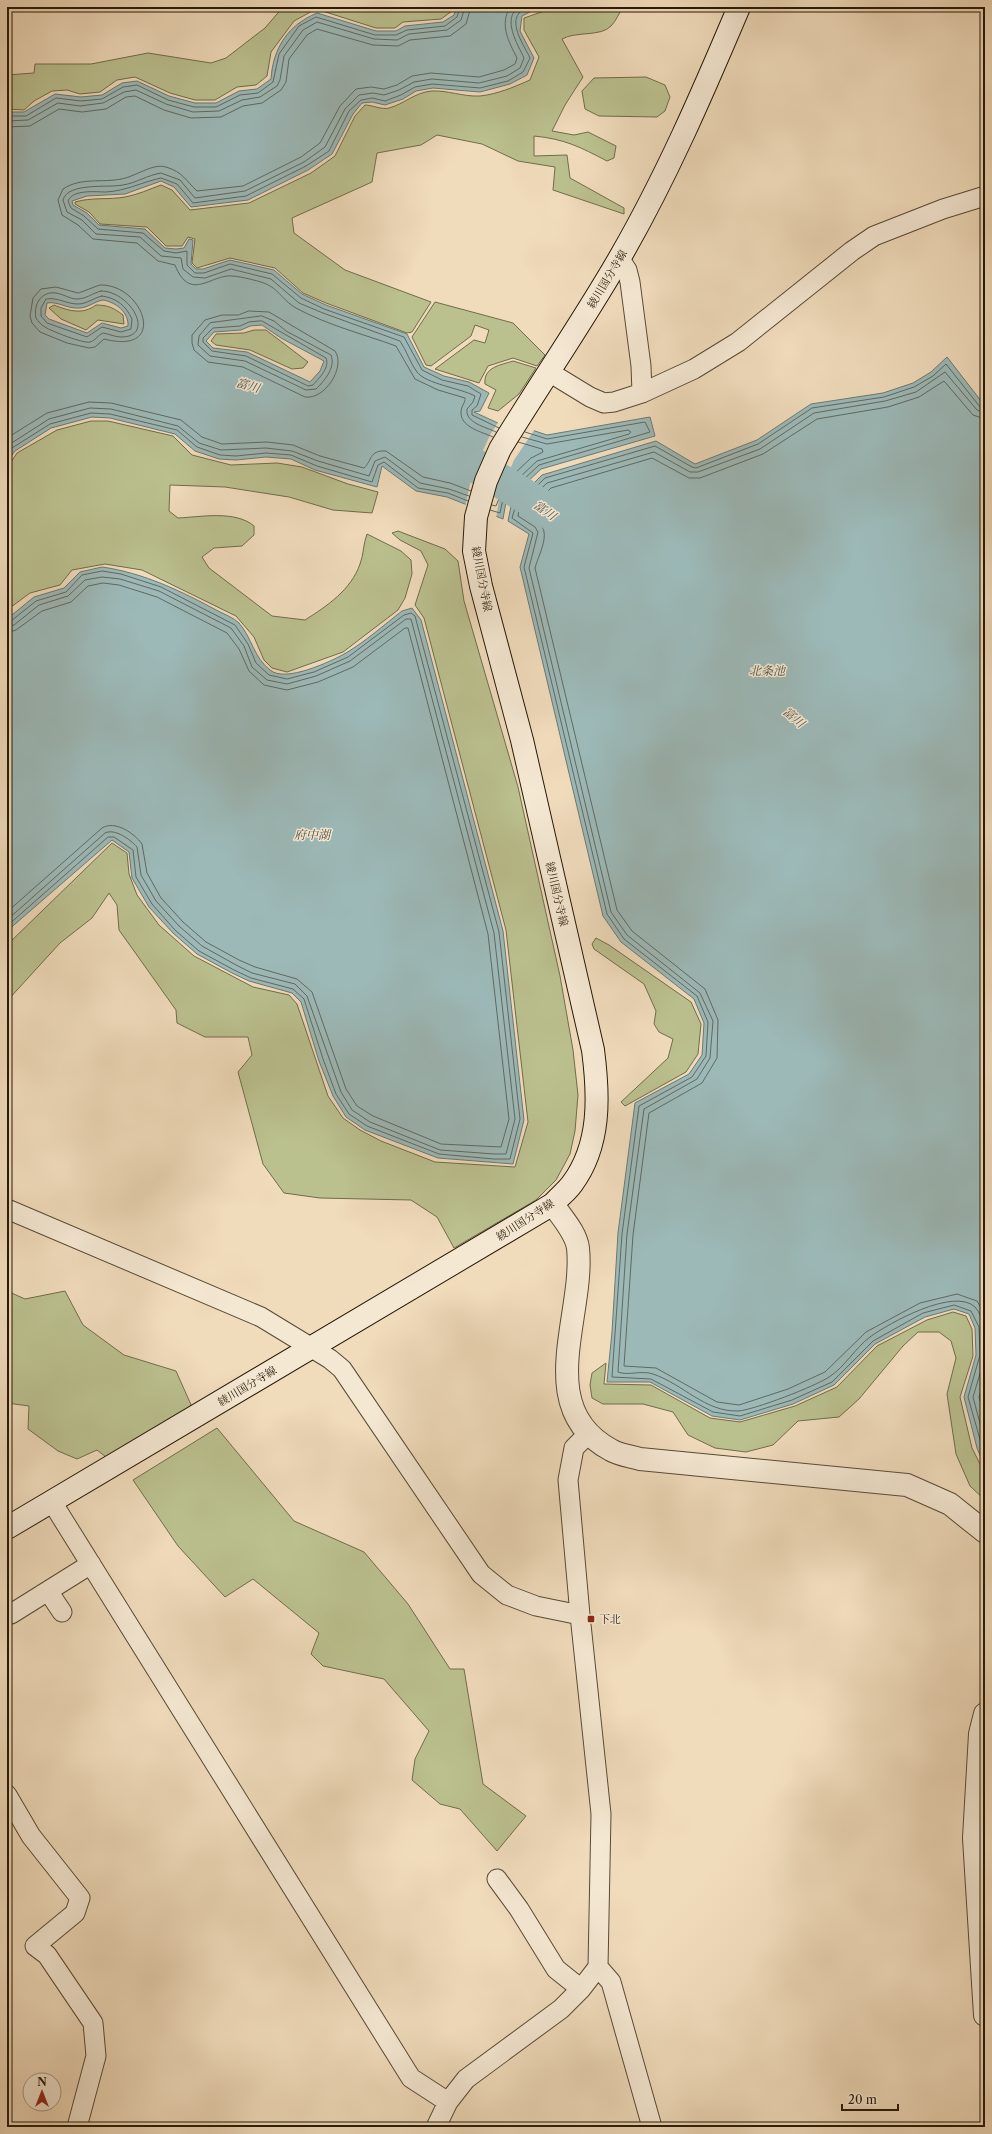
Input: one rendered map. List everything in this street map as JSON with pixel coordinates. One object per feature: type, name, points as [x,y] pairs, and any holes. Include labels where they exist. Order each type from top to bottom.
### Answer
[{"type":"main road","name":"綾川国分寺線","points":[[7,1528],[311,1349],[552,1204],[572,1184],[585,1163],[593,1142],[597,1079],[594,1050],[522,740],[481,586],[474,551],[476,517],[489,475],[500,448],[620,258],[680,141],[739,7]]},
{"type":"main road","points":[[552,1204],[570,1231],[578,1247],[578,1271],[567,1362],[568,1397],[576,1416],[588,1434],[611,1450],[640,1459],[907,1485],[950,1504],[985,1532]]},
{"type":"main road","points":[[985,1714],[980,1734],[974,1838],[985,2015]]},
{"type":"street","points":[[549,372],[590,397],[604,403],[614,402],[642,393],[694,368],[738,342],[852,251],[874,236],[943,209],[985,196]]},
{"type":"street","points":[[620,258],[628,270],[630,282],[641,366],[642,393]]},
{"type":"street","points":[[7,1209],[261,1317],[311,1349],[330,1359],[342,1369],[481,1574],[507,1595],[536,1606],[580,1615]]},
{"type":"street","points":[[436,2127],[448,2102],[466,2079],[480,2067],[561,2009],[581,1989],[598,1967],[601,1814],[580,1615],[568,1480],[574,1448],[588,1434]]},
{"type":"street","points":[[52,1502],[411,2078],[448,2102]]},
{"type":"street","points":[[11,1614],[91,1564]]},
{"type":"street","points":[[48,1591],[62,1612]]},
{"type":"street","points":[[7,1795],[31,1836],[80,1898],[75,1913],[36,1946],[47,1954],[93,2023],[96,2056],[77,2127]]},
{"type":"street","points":[[497,1879],[556,1969],[581,1989]]},
{"type":"street","points":[[598,1967],[611,1982],[652,2127]]},
{"type":"green space","points":[[283,7],[454,7],[452,11],[441,19],[403,22],[395,28],[376,28],[316,9],[294,21],[271,52],[267,76],[256,85],[237,87],[215,100],[195,100],[170,93],[135,77],[117,80],[100,92],[80,94],[67,90],[52,91],[34,101],[24,110],[7,109],[7,75],[34,73],[35,64],[91,64],[148,53],[211,63],[226,58],[265,28]]},
{"type":"green space","points":[[556,7],[623,7],[614,22],[607,29],[601,32],[574,35],[562,39],[583,77],[565,105],[552,131],[574,135],[588,132],[616,146],[614,158],[607,161],[572,144],[555,139],[534,136],[534,156],[567,155],[570,178],[624,208],[624,214],[553,190],[555,167],[518,161],[482,144],[437,135],[421,145],[377,153],[372,182],[292,218],[294,233],[345,270],[431,302],[412,332],[407,333],[303,293],[275,268],[230,258],[197,268],[192,263],[195,239],[188,237],[182,246],[166,246],[147,227],[100,224],[89,212],[75,204],[75,202],[88,200],[130,196],[161,185],[172,190],[190,210],[249,203],[311,173],[335,156],[355,116],[365,105],[389,108],[414,96],[431,91],[468,96],[487,95],[506,90],[530,80],[539,57],[524,30],[524,18]]},
{"type":"green space","points":[[646,77],[665,85],[670,97],[665,111],[657,117],[599,116],[585,109],[582,91],[594,78]]},
{"type":"green space","points":[[435,302],[513,323],[545,355],[537,366],[513,358],[488,366],[479,383],[435,369],[474,340],[485,343],[489,330],[475,325],[471,336],[431,366],[426,365],[412,337]]},
{"type":"green space","points":[[54,305],[76,311],[86,310],[96,305],[107,306],[123,315],[124,324],[98,320],[86,330],[61,319],[49,308]]},
{"type":"green space","points":[[254,330],[266,330],[308,362],[303,368],[292,369],[250,350],[216,345],[211,341],[216,334],[244,333]]},
{"type":"green space","points":[[513,361],[536,368],[519,394],[498,411],[488,408],[496,390],[485,384],[487,374],[490,370],[498,366]]},
{"type":"green space","points":[[91,421],[108,421],[173,436],[192,455],[231,465],[277,463],[302,467],[348,484],[378,492],[372,513],[333,510],[289,497],[225,487],[170,485],[169,511],[178,518],[228,516],[246,521],[254,526],[254,535],[242,546],[214,548],[202,557],[209,568],[272,616],[305,620],[330,603],[351,582],[361,560],[367,534],[401,551],[411,560],[412,574],[405,598],[398,610],[343,652],[287,672],[272,668],[264,660],[254,637],[236,616],[142,570],[105,564],[72,570],[60,585],[30,593],[7,610],[7,468],[17,453],[57,430]]},
{"type":"green space","points":[[398,531],[445,549],[458,561],[464,601],[518,787],[560,976],[573,1050],[578,1095],[575,1131],[570,1154],[556,1180],[536,1200],[454,1248],[437,1217],[411,1200],[320,1198],[284,1193],[263,1164],[238,1072],[252,1055],[248,1037],[205,1037],[177,1023],[176,1010],[119,930],[117,905],[109,893],[92,918],[60,943],[7,1001],[7,945],[112,843],[127,853],[129,874],[137,895],[159,925],[194,956],[253,987],[289,995],[297,1004],[328,1096],[343,1118],[360,1130],[381,1141],[435,1162],[515,1167],[528,1122],[506,930],[424,618],[415,605],[428,565],[421,551],[400,540],[392,533]]},
{"type":"green space","points":[[596,938],[609,945],[691,1002],[701,1024],[698,1054],[686,1072],[625,1106],[621,1102],[668,1058],[673,1039],[659,1032],[654,1024],[656,1011],[644,984],[594,949],[592,944]]},
{"type":"green space","points":[[7,1291],[25,1299],[65,1291],[83,1325],[124,1355],[176,1371],[192,1407],[106,1457],[97,1450],[77,1459],[58,1451],[28,1429],[29,1406],[7,1403]]},
{"type":"green space","points":[[953,1312],[966,1316],[972,1329],[973,1356],[960,1397],[972,1448],[985,1474],[985,1500],[970,1486],[956,1454],[947,1394],[956,1358],[951,1341],[939,1332],[918,1332],[903,1346],[859,1399],[839,1417],[798,1421],[773,1445],[746,1452],[715,1448],[688,1435],[673,1412],[643,1404],[603,1404],[592,1398],[590,1385],[592,1373],[606,1363],[604,1384],[651,1385],[710,1418],[740,1422],[795,1406],[837,1387],[877,1346],[927,1320]]},
{"type":"green space","points":[[217,1428],[294,1521],[364,1552],[408,1604],[450,1669],[464,1669],[483,1784],[526,1816],[497,1851],[460,1809],[440,1804],[412,1780],[415,1759],[429,1731],[384,1679],[323,1666],[311,1654],[319,1633],[253,1579],[225,1597],[178,1546],[133,1480]]},
{"type":"water","points":[[457,7],[540,7],[522,16],[520,31],[534,58],[527,75],[510,84],[480,92],[433,88],[416,91],[403,99],[385,105],[372,102],[362,103],[353,114],[332,154],[308,170],[248,200],[191,207],[174,187],[161,181],[125,194],[87,196],[72,201],[73,205],[87,213],[99,225],[145,229],[165,248],[184,248],[189,239],[193,240],[191,264],[196,269],[203,269],[230,260],[274,270],[302,294],[326,305],[407,334],[424,367],[444,376],[469,382],[489,393],[480,411],[474,412],[500,424],[526,428],[547,435],[650,417],[655,436],[541,469],[506,502],[503,519],[447,497],[416,491],[382,466],[377,487],[315,470],[291,459],[266,457],[236,460],[219,459],[195,451],[175,434],[110,418],[92,417],[51,428],[15,451],[7,462],[7,112],[24,112],[55,94],[81,97],[102,95],[122,83],[137,81],[169,96],[195,103],[216,103],[239,91],[257,89],[271,79],[275,57],[284,39],[298,24],[317,13],[376,31],[396,31],[405,26],[443,22],[454,15]],"holes":[[[103,300],[116,305],[124,312],[128,321],[128,326],[121,328],[102,323],[87,333],[49,319],[45,315],[47,303],[55,303],[79,308]],[[262,325],[281,338],[324,361],[320,371],[310,382],[247,352],[213,348],[206,341],[214,332],[241,330],[250,326]]]},
{"type":"water","name":"北条池","points":[[947,357],[985,406],[985,1467],[977,1448],[964,1397],[976,1355],[975,1328],[969,1314],[954,1309],[925,1317],[875,1344],[834,1385],[793,1404],[740,1420],[712,1416],[650,1382],[607,1382],[612,1332],[618,1233],[635,1103],[689,1074],[702,1055],[704,1023],[694,999],[621,942],[603,916],[520,567],[529,534],[508,521],[511,506],[542,475],[656,441],[695,464],[757,440],[811,404],[883,393],[913,383],[931,372]]},
{"type":"water","name":"府中湖","points":[[102,567],[147,578],[234,619],[239,623],[247,635],[260,660],[270,670],[277,673],[286,674],[308,670],[339,657],[375,633],[402,611],[412,608],[421,620],[503,931],[524,1120],[513,1164],[438,1158],[365,1130],[346,1117],[333,1096],[319,1061],[301,1002],[292,993],[249,981],[197,954],[173,933],[149,907],[132,878],[129,852],[112,840],[7,931],[7,619],[34,597],[64,588],[80,572]]},
{"type":"pier","points":[[499,421],[535,429],[514,460],[500,494],[496,519],[465,507],[470,484],[479,459],[490,435]]},
{"type":"waterway","name":"富川","points":[[478,467],[549,511],[561,521]]},
{"type":"place","name":"下北","points":[[591,1619]]}]
